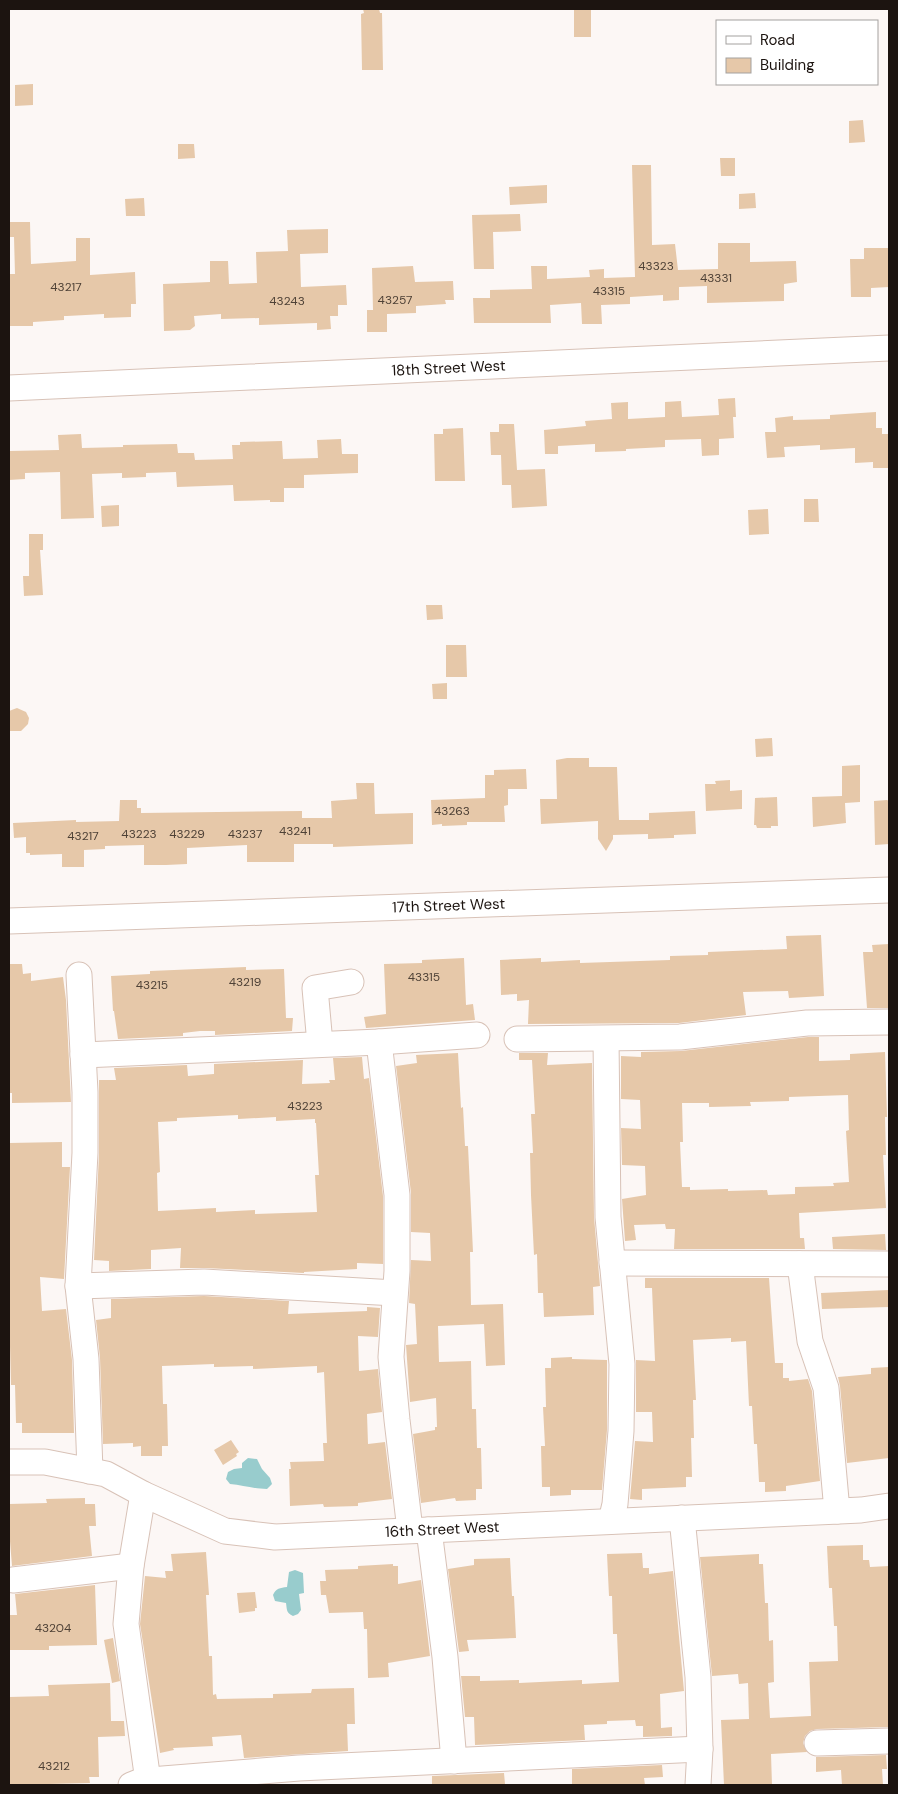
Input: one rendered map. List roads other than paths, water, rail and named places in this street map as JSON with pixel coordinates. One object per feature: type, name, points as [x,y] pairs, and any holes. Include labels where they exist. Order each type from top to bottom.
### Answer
[{"type":"street","name":"18th Street West","points":[[9,388],[889,348]]},
{"type":"street","name":"17th Street West","points":[[9,921],[889,890]]},
{"type":"street","points":[[79,975],[85,1092],[85,1153],[78,1286],[86,1359],[90,1471]]},
{"type":"street","points":[[320,1044],[315,988],[352,982]]},
{"type":"street","points":[[517,1039],[680,1037],[807,1023],[889,1022]]},
{"type":"street","points":[[83,1055],[379,1042],[477,1035]]},
{"type":"street","points":[[606,1039],[608,1217],[622,1364],[621,1431],[615,1504],[611,1521]]},
{"type":"street","points":[[379,1042],[397,1195],[397,1271],[392,1357],[397,1420],[446,1656],[454,1761]]},
{"type":"street","points":[[612,1263],[889,1264]]},
{"type":"street","points":[[800,1264],[810,1341],[826,1388],[837,1511]]},
{"type":"street","points":[[78,1286],[204,1282],[395,1293]]},
{"type":"street","name":"16th Street West","points":[[9,1462],[45,1462],[106,1474],[143,1494],[225,1531],[275,1537],[837,1511],[889,1506]]},
{"type":"street","points":[[143,1494],[131,1566],[126,1624],[139,1783],[299,1768],[700,1749]]},
{"type":"street","points":[[682,1518],[698,1677],[700,1749],[698,1785]]},
{"type":"street","points":[[13,1580],[131,1566]]},
{"type":"street","points":[[818,1743],[889,1741]]},
{"type":"water","points":[[248,1458],[257,1459],[262,1469],[270,1478],[272,1484],[267,1489],[230,1484],[226,1479],[228,1472],[242,1468],[242,1463]]},
{"type":"water","points":[[295,1570],[303,1573],[304,1593],[299,1594],[301,1610],[293,1616],[288,1612],[286,1603],[275,1601],[273,1595],[280,1588],[287,1587],[289,1572]]}]
